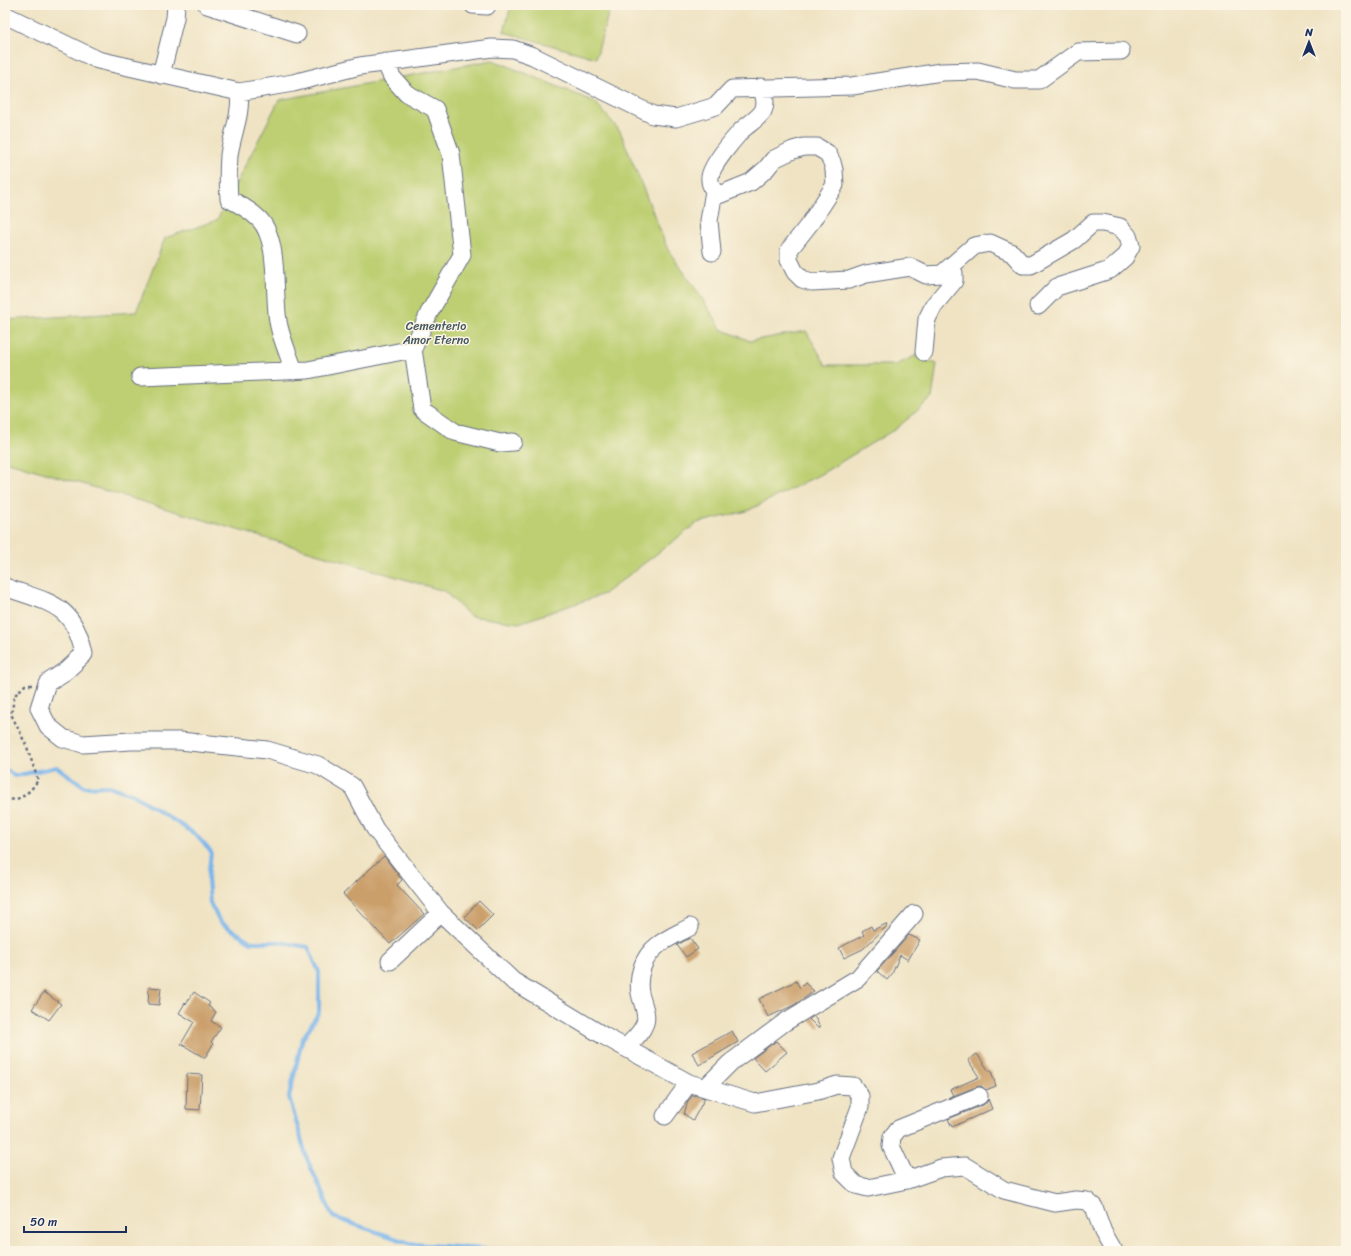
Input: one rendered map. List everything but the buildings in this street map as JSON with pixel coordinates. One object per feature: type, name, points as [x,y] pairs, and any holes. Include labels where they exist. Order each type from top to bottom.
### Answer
[{"type":"street","points":[[160,75],[175,18],[176,5]]},
{"type":"street","points":[[207,5],[297,34]]},
{"type":"street","points":[[5,15],[98,60],[239,92],[293,83],[360,66],[385,62],[492,48],[513,49],[534,56],[653,115],[676,118],[716,106],[732,89],[761,87],[852,86],[941,72],[978,71],[1015,80],[1039,80],[1078,52],[1121,51]]},
{"type":"street","points":[[385,62],[392,77],[406,93],[435,109],[451,154],[462,255],[429,314],[413,349],[422,409],[455,432],[500,443],[513,442]]},
{"type":"street","points":[[761,87],[766,100],[763,110],[754,122],[742,130],[716,164],[710,176],[710,184],[714,191],[719,195],[751,182],[766,169],[774,159],[793,150],[817,146],[827,153],[832,162],[835,185],[811,222],[789,250],[789,260],[795,272],[802,279],[812,282],[849,280],[866,274],[910,267],[926,275],[942,274],[974,246],[990,243],[1012,253],[1023,265],[1031,265],[1074,240],[1093,223],[1103,223],[1120,227],[1128,236],[1130,246],[1125,257],[1110,270],[1057,287],[1038,306]]},
{"type":"street","points":[[239,92],[239,117],[229,154],[229,199],[242,206],[259,219],[269,233],[275,271],[278,321],[294,370]]},
{"type":"street","points":[[712,252],[709,221],[714,191]]},
{"type":"street","points":[[924,352],[927,319],[934,305],[954,280],[954,273],[951,267]]},
{"type":"street","points":[[140,377],[308,370],[413,349]]},
{"type":"street","points":[[5,588],[50,602],[69,616],[81,638],[84,654],[66,671],[47,683],[39,708],[48,726],[63,738],[83,744],[131,741],[180,741],[267,750],[318,765],[352,786],[374,829],[442,912],[513,981],[689,1083],[705,1088],[754,1103],[818,1091],[837,1085],[853,1086],[860,1096],[860,1106],[841,1158],[844,1173],[856,1185],[868,1188],[907,1180],[941,1168],[965,1166],[1004,1190],[1055,1203],[1076,1200],[1087,1201],[1094,1207],[1103,1232],[1114,1251]]},
{"type":"street","points":[[390,961],[442,912]]},
{"type":"street","points":[[705,1088],[730,1063],[785,1022],[858,978],[914,914]]},
{"type":"street","points":[[626,1047],[641,1032],[645,1022],[644,1007],[640,993],[639,976],[645,959],[657,946],[690,927]]},
{"type":"street","points":[[665,1116],[689,1083]]},
{"type":"street","points":[[907,1180],[891,1146],[892,1137],[898,1129],[979,1096]]},
{"type":"path","points":[[5,798],[10,800],[23,796],[32,790],[38,780],[27,747],[11,714],[15,695],[25,685],[47,683]]},
{"type":"green space","points":[[511,5],[601,5],[610,7],[596,58],[504,32]]},
{"type":"green space","name":"Cementerio Amor Eterno","points":[[493,60],[595,102],[620,131],[668,250],[700,295],[721,329],[750,341],[806,331],[826,365],[896,365],[915,356],[937,364],[932,398],[897,428],[821,474],[747,511],[697,523],[604,594],[519,623],[470,616],[444,591],[5,461],[5,320],[136,312],[165,238],[217,220],[279,100]]},
{"type":"waterway","points":[[5,768],[14,776],[57,767],[85,787],[109,786],[134,795],[195,834],[211,852],[208,879],[210,903],[220,922],[251,942],[279,942],[308,947],[319,972],[319,1012],[302,1040],[289,1097],[307,1159],[333,1217],[412,1244],[486,1249],[548,1249],[557,1251]]}]
